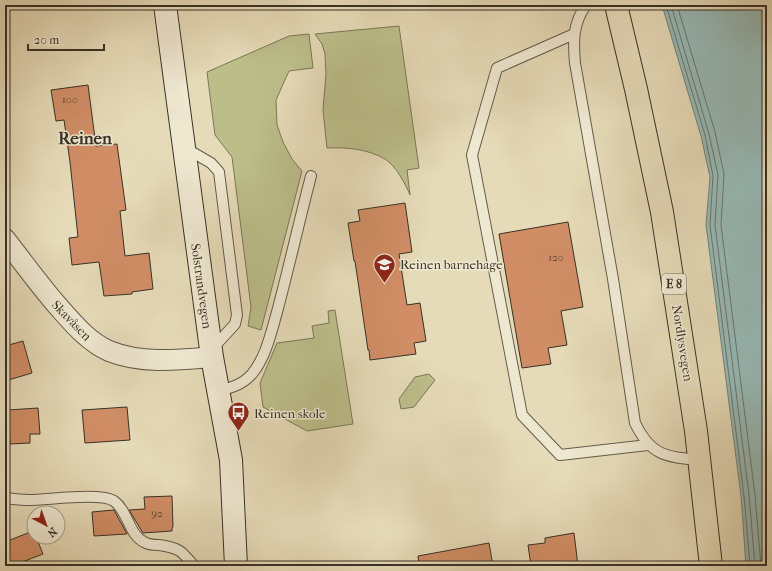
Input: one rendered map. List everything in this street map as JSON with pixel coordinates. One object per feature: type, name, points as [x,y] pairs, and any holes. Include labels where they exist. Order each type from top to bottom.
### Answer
[{"type":"highway","name":"Nordlysvegen","points":[[616,5],[636,89],[662,212],[700,460],[711,566]]},
{"type":"street","name":"Solstrandvegen","points":[[165,5],[211,354],[231,460],[236,566]]},
{"type":"street","name":"Skavåsen","points":[[5,239],[71,322],[100,346],[116,353],[140,358],[178,361],[211,354]]},
{"type":"lane","points":[[586,5],[579,15],[574,34],[574,63],[612,272],[635,424],[648,445],[659,452],[683,458],[700,460]]},
{"type":"lane","points":[[574,34],[497,68],[472,155],[522,415],[560,455],[648,445]]},
{"type":"lane","points":[[183,147],[211,163],[219,172],[237,315],[235,324],[211,354]]},
{"type":"lane","points":[[217,391],[234,388],[251,375],[257,367],[265,350],[281,297],[311,176]]},
{"type":"lane","points":[[5,498],[30,500],[88,497],[106,498],[113,501],[118,506],[137,537],[143,542],[175,548],[181,551],[194,566]]},
{"type":"green space","points":[[399,26],[419,168],[407,170],[410,195],[403,180],[385,159],[357,149],[327,148],[323,110],[326,74],[325,54],[322,44],[315,34]]},
{"type":"green space","points":[[309,34],[313,68],[289,71],[276,100],[277,125],[283,142],[292,159],[302,171],[261,330],[248,326],[251,307],[232,157],[215,135],[207,72],[289,36]]},
{"type":"green space","points":[[335,310],[353,424],[307,431],[263,407],[260,383],[277,343],[314,338],[312,326],[329,323],[328,311]]},
{"type":"green space","points":[[429,374],[435,380],[414,407],[401,409],[399,399],[415,377]]},
{"type":"water","points":[[662,5],[767,5],[767,566],[746,566],[741,496],[706,225],[710,177],[701,136]]},
{"type":"building","points":[[88,85],[96,146],[117,144],[126,210],[120,211],[125,256],[149,253],[153,289],[132,292],[132,294],[104,296],[99,262],[72,265],[69,238],[78,237],[70,162],[64,120],[56,121],[51,90]]},
{"type":"building","points":[[405,203],[412,252],[399,254],[407,305],[420,303],[426,341],[414,343],[416,354],[370,360],[348,223],[360,221],[358,210]]},
{"type":"building","points":[[568,222],[583,307],[561,311],[567,345],[548,348],[551,364],[522,368],[499,234]]},
{"type":"building","points":[[23,341],[32,373],[5,381],[5,346]]},
{"type":"building","points":[[127,407],[130,440],[85,443],[82,410]]},
{"type":"building","points":[[38,408],[40,434],[30,434],[30,443],[10,444],[8,410]]},
{"type":"building","points":[[172,496],[172,531],[143,533],[129,510],[145,509],[144,497]]},
{"type":"building","points":[[114,510],[127,534],[94,536],[92,512]]},
{"type":"building","points":[[574,533],[578,566],[531,566],[528,545],[545,543],[545,538]]},
{"type":"building","points":[[26,534],[26,545],[39,545],[43,554],[12,566],[5,566],[5,542]]},
{"type":"building","points":[[489,543],[493,566],[419,566],[418,556]]},
{"type":"place","name":"Reinen barnehage","points":[[385,284]]},
{"type":"place","name":"Reinen skole","points":[[239,432]]},
{"type":"district","name":"Reinen","points":[[85,138]]}]
